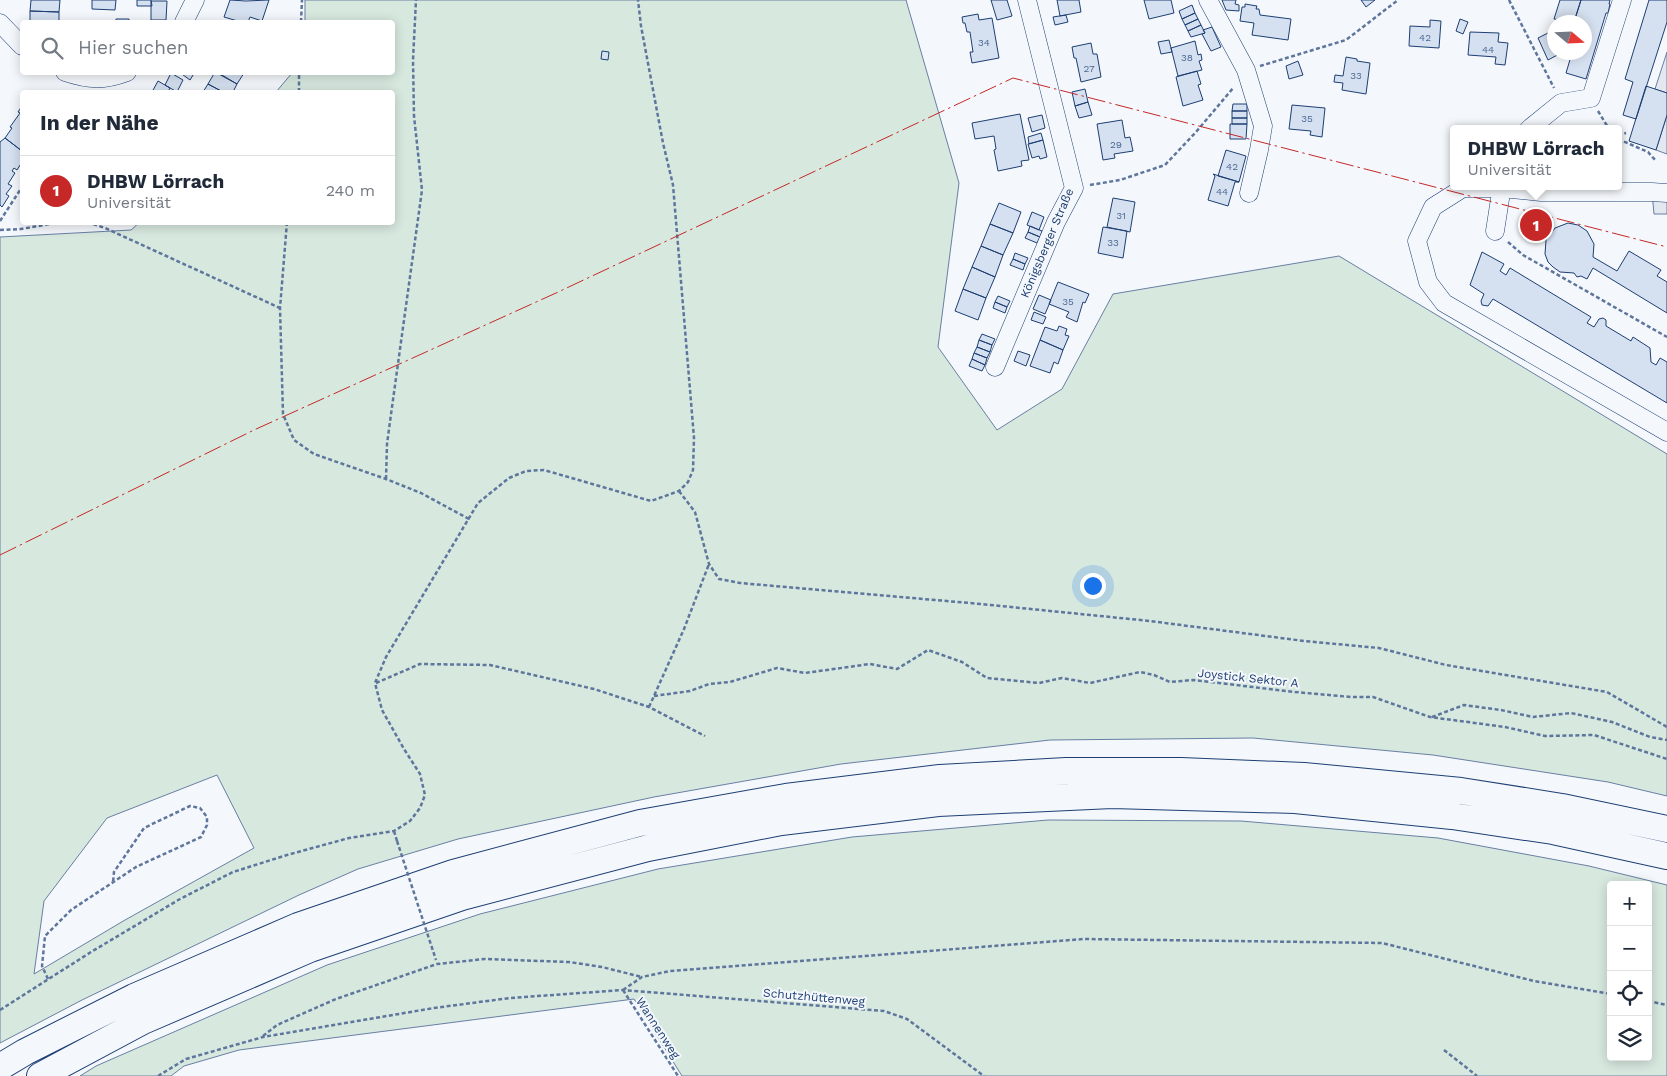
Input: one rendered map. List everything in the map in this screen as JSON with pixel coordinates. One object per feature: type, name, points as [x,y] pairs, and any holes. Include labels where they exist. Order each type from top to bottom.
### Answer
[{"type":"highway","points":[[0,1067],[25,1052],[134,998],[289,930],[426,882],[453,873],[640,823],[786,797],[940,778],[1066,771],[1191,771],[1304,776],[1461,791],[1562,807],[1667,829]]},
{"type":"highway","points":[[40,1076],[144,1020],[310,949],[462,897],[648,848],[782,822],[938,803],[1102,796],[1295,800],[1462,817],[1553,831],[1667,856]]},
{"type":"street","points":[[185,20],[195,0]]},
{"type":"street","name":"Königsberger Straße","points":[[994,367],[1056,222],[1074,188],[1027,0]]},
{"type":"street","points":[[1208,0],[1246,70],[1263,126],[1249,194]]},
{"type":"street","points":[[1533,125],[1562,103],[1591,98],[1622,0]]},
{"type":"street","points":[[0,23],[20,44]]},
{"type":"street","points":[[73,75],[84,79],[112,78],[120,75]]},
{"type":"street","points":[[1460,190],[1433,207],[1417,241],[1428,282],[1444,303],[1667,432]]},
{"type":"street","points":[[1495,231],[1502,190]]},
{"type":"street","points":[[1526,190],[1542,192],[1667,193]]},
{"type":"path","points":[[302,0],[302,20]]},
{"type":"path","points":[[386,479],[387,444],[422,190],[414,116],[413,60],[416,0]]},
{"type":"path","points":[[0,1010],[91,952],[180,899],[233,872],[349,838],[394,831],[410,821],[420,808],[425,795],[420,774],[382,710],[375,683],[386,657],[478,502],[509,478],[526,471],[544,470],[651,501],[679,491],[688,482],[693,470],[694,438],[673,185],[663,143],[641,26],[638,0]]},
{"type":"path","points":[[1276,60],[1346,40],[1398,0]]},
{"type":"path","points":[[1509,0],[1562,103]]},
{"type":"path","points":[[298,90],[299,75]]},
{"type":"path","points":[[1074,188],[1120,180],[1165,165],[1230,94]]},
{"type":"path","points":[[1622,134],[1626,133]]},
{"type":"path","points":[[1622,142],[1648,152],[1656,161]]},
{"type":"path","points":[[0,221],[20,190]]},
{"type":"path","points":[[0,230],[21,230],[46,225]]},
{"type":"path","points":[[96,225],[222,280],[280,308]]},
{"type":"path","points":[[287,225],[280,308],[283,414],[294,440],[314,454],[421,493],[469,520]]},
{"type":"path","points":[[1495,231],[1523,255],[1667,337]]},
{"type":"path","points":[[679,491],[695,512],[709,564],[719,579],[740,583],[1150,621],[1304,641],[1379,648],[1446,665],[1607,692],[1667,727]]},
{"type":"path","points":[[649,707],[684,629],[709,564]]},
{"type":"path","name":"Joystick Sektor A","points":[[654,696],[690,691],[709,684],[730,682],[777,668],[805,672],[870,664],[897,669],[928,650],[962,662],[987,678],[1039,683],[1062,678],[1090,683],[1140,672],[1154,674],[1170,682],[1192,680],[1313,694],[1373,697],[1430,717],[1545,736],[1594,735],[1667,759]]},
{"type":"path","points":[[375,683],[420,664],[490,665],[594,689],[649,707],[705,736]]},
{"type":"path","points":[[1430,717],[1464,705],[1534,717],[1571,713],[1612,722],[1650,737],[1667,740]]},
{"type":"path","points":[[48,979],[42,966],[45,936],[71,910],[113,883],[136,868],[201,837],[207,825],[207,817],[200,808],[190,806],[144,828],[114,872],[113,883]]},
{"type":"path","points":[[394,831],[436,962]]},
{"type":"path","points":[[623,990],[642,977],[680,970],[1084,939],[1382,943],[1534,981],[1607,993]]},
{"type":"path","points":[[158,1076],[186,1058],[263,1036],[277,1025],[336,999],[436,962],[485,958],[561,961],[602,967],[642,977]]},
{"type":"path","name":"Schutzhüttenweg","points":[[263,1036],[500,999],[623,990],[884,1012],[907,1019],[984,1076]]},
{"type":"path","name":"Wannenweg","points":[[623,990],[678,1076]]},
{"type":"path","points":[[1652,1002],[1667,1005]]},
{"type":"path","points":[[1444,1050],[1477,1076]]},
{"type":"shaded area","points":[[305,0],[906,0],[959,183],[938,347],[997,430],[1062,389],[1113,294],[1339,256],[1667,454],[1667,796],[1608,782],[1433,755],[1253,738],[1050,740],[841,764],[654,797],[458,839],[358,869],[299,895],[82,1000],[0,1043],[0,237],[131,230],[137,225],[395,225],[395,90],[278,90],[290,75],[395,75],[395,20],[305,20]],"holes":[[[217,775],[254,848],[125,920],[34,974],[44,901],[107,818]]]},
{"type":"shaded area","points":[[1667,52],[1667,93],[1655,89]]},
{"type":"shaded area","points":[[1667,115],[1667,154],[1656,150]]},
{"type":"shaded area","points":[[1652,192],[1667,193],[1667,214],[1654,214]]},
{"type":"shaded area","points":[[1048,820],[1241,821],[1438,838],[1589,866],[1651,881],[1607,881],[1607,1061],[1652,1061],[1652,881],[1667,885],[1667,1076],[682,1076],[634,999],[239,1050],[184,1066],[171,1076],[80,1076],[96,1066],[327,965],[480,914],[658,869],[852,837]]},
{"type":"building","points":[[31,0],[60,0],[59,12],[30,11]]},
{"type":"building","points":[[92,0],[116,0],[115,10],[92,9]]},
{"type":"building","points":[[137,0],[151,0],[152,6],[137,6]]},
{"type":"building","points":[[230,0],[269,0],[262,20],[250,17],[249,20],[234,20],[224,17]]},
{"type":"building","points":[[991,0],[1007,0],[1012,16],[997,20]]},
{"type":"building","points":[[1057,0],[1079,0],[1081,12],[1060,16]]},
{"type":"building","points":[[1144,0],[1171,0],[1174,13],[1149,19]]},
{"type":"building","points":[[1222,0],[1236,0],[1235,4],[1239,5],[1239,11],[1226,10]]},
{"type":"building","points":[[1361,0],[1375,0],[1366,7]]},
{"type":"building","points":[[1560,0],[1581,0],[1576,15],[1555,15]]},
{"type":"building","points":[[1581,0],[1610,0],[1608,13],[1606,13],[1592,59],[1592,15],[1576,15]]},
{"type":"building","points":[[1649,0],[1667,0],[1667,22],[1636,119],[1623,115],[1633,82],[1625,79]]},
{"type":"building","points":[[151,1],[167,1],[166,20],[151,20]]},
{"type":"building","points":[[1245,4],[1257,6],[1256,9],[1259,9],[1260,15],[1291,19],[1288,40],[1252,35],[1254,23],[1240,21],[1242,7],[1245,7]]},
{"type":"building","points":[[1192,5],[1195,13],[1182,19],[1179,11]]},
{"type":"building","points":[[30,11],[59,12],[59,20],[30,20]]},
{"type":"building","points":[[1195,13],[1198,19],[1185,25],[1182,19]]},
{"type":"building","points":[[978,14],[979,20],[992,18],[999,58],[972,63],[970,52],[973,52],[970,32],[967,32],[962,17]]},
{"type":"building","points":[[1066,15],[1068,22],[1055,25],[1053,17]]},
{"type":"building","points":[[1198,19],[1201,25],[1188,31],[1185,25]]},
{"type":"building","points":[[1460,19],[1468,22],[1463,34],[1456,31]]},
{"type":"building","points":[[1430,20],[1441,21],[1439,48],[1409,46],[1410,26],[1430,27]]},
{"type":"building","points":[[1201,25],[1205,33],[1191,37],[1188,31]]},
{"type":"building","points":[[1212,27],[1221,47],[1211,51],[1202,34],[1205,33],[1203,30]]},
{"type":"building","points":[[1470,32],[1499,33],[1498,42],[1508,43],[1505,65],[1495,64],[1496,57],[1468,55]]},
{"type":"building","points":[[1547,34],[1547,58],[1538,38]]},
{"type":"building","points":[[1169,40],[1172,52],[1161,54],[1158,42]]},
{"type":"building","points":[[1195,41],[1198,55],[1201,54],[1202,60],[1199,61],[1202,70],[1178,76],[1171,48]]},
{"type":"building","points":[[1091,43],[1093,54],[1097,54],[1101,77],[1081,82],[1072,47]]},
{"type":"building","points":[[602,51],[609,52],[608,60],[601,59]]},
{"type":"building","points":[[1346,57],[1370,63],[1366,94],[1342,90],[1343,83],[1334,82],[1335,75],[1343,76]]},
{"type":"building","points":[[1570,60],[1592,60],[1586,79],[1566,73]]},
{"type":"building","points":[[1298,61],[1303,75],[1289,79],[1286,66]]},
{"type":"building","points":[[1197,71],[1201,84],[1198,85],[1203,100],[1183,106],[1176,77]]},
{"type":"building","points":[[170,75],[174,75],[183,80],[178,90],[174,90],[165,85]]},
{"type":"building","points":[[183,75],[193,75],[190,80]]},
{"type":"building","points":[[213,75],[220,75],[237,84],[234,90],[219,90],[208,84]]},
{"type":"building","points":[[222,75],[243,75],[237,84]]},
{"type":"building","points":[[158,81],[170,88],[169,90],[153,90]]},
{"type":"building","points":[[208,84],[219,90],[204,90]]},
{"type":"building","points":[[1646,86],[1667,93],[1667,115],[1656,150],[1629,141]]},
{"type":"building","points":[[1085,89],[1088,102],[1075,106],[1072,92]]},
{"type":"building","points":[[1088,102],[1092,115],[1079,118],[1075,106]]},
{"type":"building","points":[[1233,104],[1247,104],[1247,111],[1232,111]]},
{"type":"building","points":[[1292,105],[1325,108],[1322,137],[1310,135],[1311,131],[1289,129]]},
{"type":"building","points":[[1232,111],[1247,111],[1247,118],[1232,118]]},
{"type":"building","points":[[20,113],[20,149],[5,138],[12,128],[10,127]]},
{"type":"building","points":[[1020,114],[1029,160],[1021,161],[1022,166],[998,171],[994,150],[996,149],[994,136],[975,139],[972,123]]},
{"type":"building","points":[[1042,115],[1045,128],[1032,132],[1028,118]]},
{"type":"building","points":[[1232,118],[1247,118],[1247,124],[1232,124]]},
{"type":"building","points":[[1122,120],[1125,138],[1130,137],[1133,151],[1114,154],[1115,158],[1103,160],[1097,124]]},
{"type":"building","points":[[1230,124],[1247,124],[1246,139],[1230,139]]},
{"type":"building","points":[[1041,133],[1043,140],[1029,144],[1028,137]]},
{"type":"building","points":[[5,138],[20,149],[20,165],[17,170],[14,168],[12,171],[15,173],[8,184],[12,186],[6,194],[9,196],[2,207],[0,205],[0,142]]},
{"type":"building","points":[[1043,140],[1047,157],[1040,159],[1039,156],[1032,158],[1028,144]]},
{"type":"building","points":[[1226,150],[1246,156],[1239,182],[1218,176]]},
{"type":"building","points":[[1213,174],[1239,182],[1235,182],[1228,206],[1208,200],[1215,176]]},
{"type":"building","points":[[1113,198],[1135,202],[1130,232],[1107,227]]},
{"type":"building","points":[[999,203],[1021,212],[1013,233],[990,224]]},
{"type":"building","points":[[1032,212],[1044,217],[1039,230],[1027,225]]},
{"type":"building","points":[[1568,223],[1578,225],[1587,231],[1594,244],[1593,257],[1617,271],[1629,251],[1661,270],[1657,276],[1667,282],[1667,313],[1593,268],[1587,279],[1581,276],[1577,277],[1574,273],[1560,272],[1553,267],[1548,262],[1545,254],[1546,240],[1555,228]]},
{"type":"building","points":[[990,224],[1013,233],[1003,255],[981,246]]},
{"type":"building","points":[[1030,226],[1042,231],[1040,237],[1028,232]]},
{"type":"building","points":[[1103,227],[1127,231],[1123,258],[1098,253]]},
{"type":"building","points":[[1028,232],[1040,237],[1037,243],[1025,238]]},
{"type":"building","points":[[981,246],[1003,255],[995,277],[972,267]]},
{"type":"building","points":[[1482,252],[1504,264],[1500,271],[1506,275],[1510,268],[1591,317],[1587,323],[1594,327],[1599,319],[1603,318],[1606,320],[1606,326],[1631,341],[1633,337],[1650,348],[1651,362],[1656,365],[1660,358],[1667,362],[1667,403],[1493,299],[1488,306],[1482,305],[1481,301],[1484,294],[1470,285]]},
{"type":"building","points":[[1015,253],[1028,258],[1025,264],[1013,259]]},
{"type":"building","points":[[1013,259],[1025,264],[1023,270],[1010,265]]},
{"type":"building","points":[[972,267],[995,277],[986,298],[963,289]]},
{"type":"building","points":[[1058,282],[1089,294],[1085,303],[1083,302],[1077,322],[1066,317],[1069,312],[1049,304]]},
{"type":"building","points":[[963,289],[986,298],[978,320],[955,311]]},
{"type":"building","points":[[1039,295],[1051,300],[1045,314],[1033,309]]},
{"type":"building","points":[[998,296],[1010,301],[1007,307],[995,302]]},
{"type":"building","points":[[995,302],[1007,307],[1005,313],[993,308]]},
{"type":"building","points":[[1034,312],[1046,317],[1043,324],[1031,320]]},
{"type":"building","points":[[1059,326],[1067,329],[1065,335],[1069,336],[1063,350],[1040,340],[1045,327],[1057,331]]},
{"type":"building","points":[[982,334],[995,339],[992,345],[979,340]]},
{"type":"building","points":[[979,340],[992,345],[990,352],[977,347]]},
{"type":"building","points":[[1040,340],[1063,350],[1058,364],[1054,362],[1050,373],[1030,366]]},
{"type":"building","points":[[977,347],[990,352],[987,358],[974,353]]},
{"type":"building","points":[[1018,351],[1030,355],[1026,366],[1014,361]]},
{"type":"building","points":[[974,353],[987,358],[985,365],[972,359]]},
{"type":"building","points":[[972,359],[985,365],[982,371],[969,366]]},
{"type":"power","points":[[0,555],[254,430],[556,293],[1013,78],[1667,247]]},
{"type":"place","name":"DHBW Lörrach","points":[[1536,225]]}]
